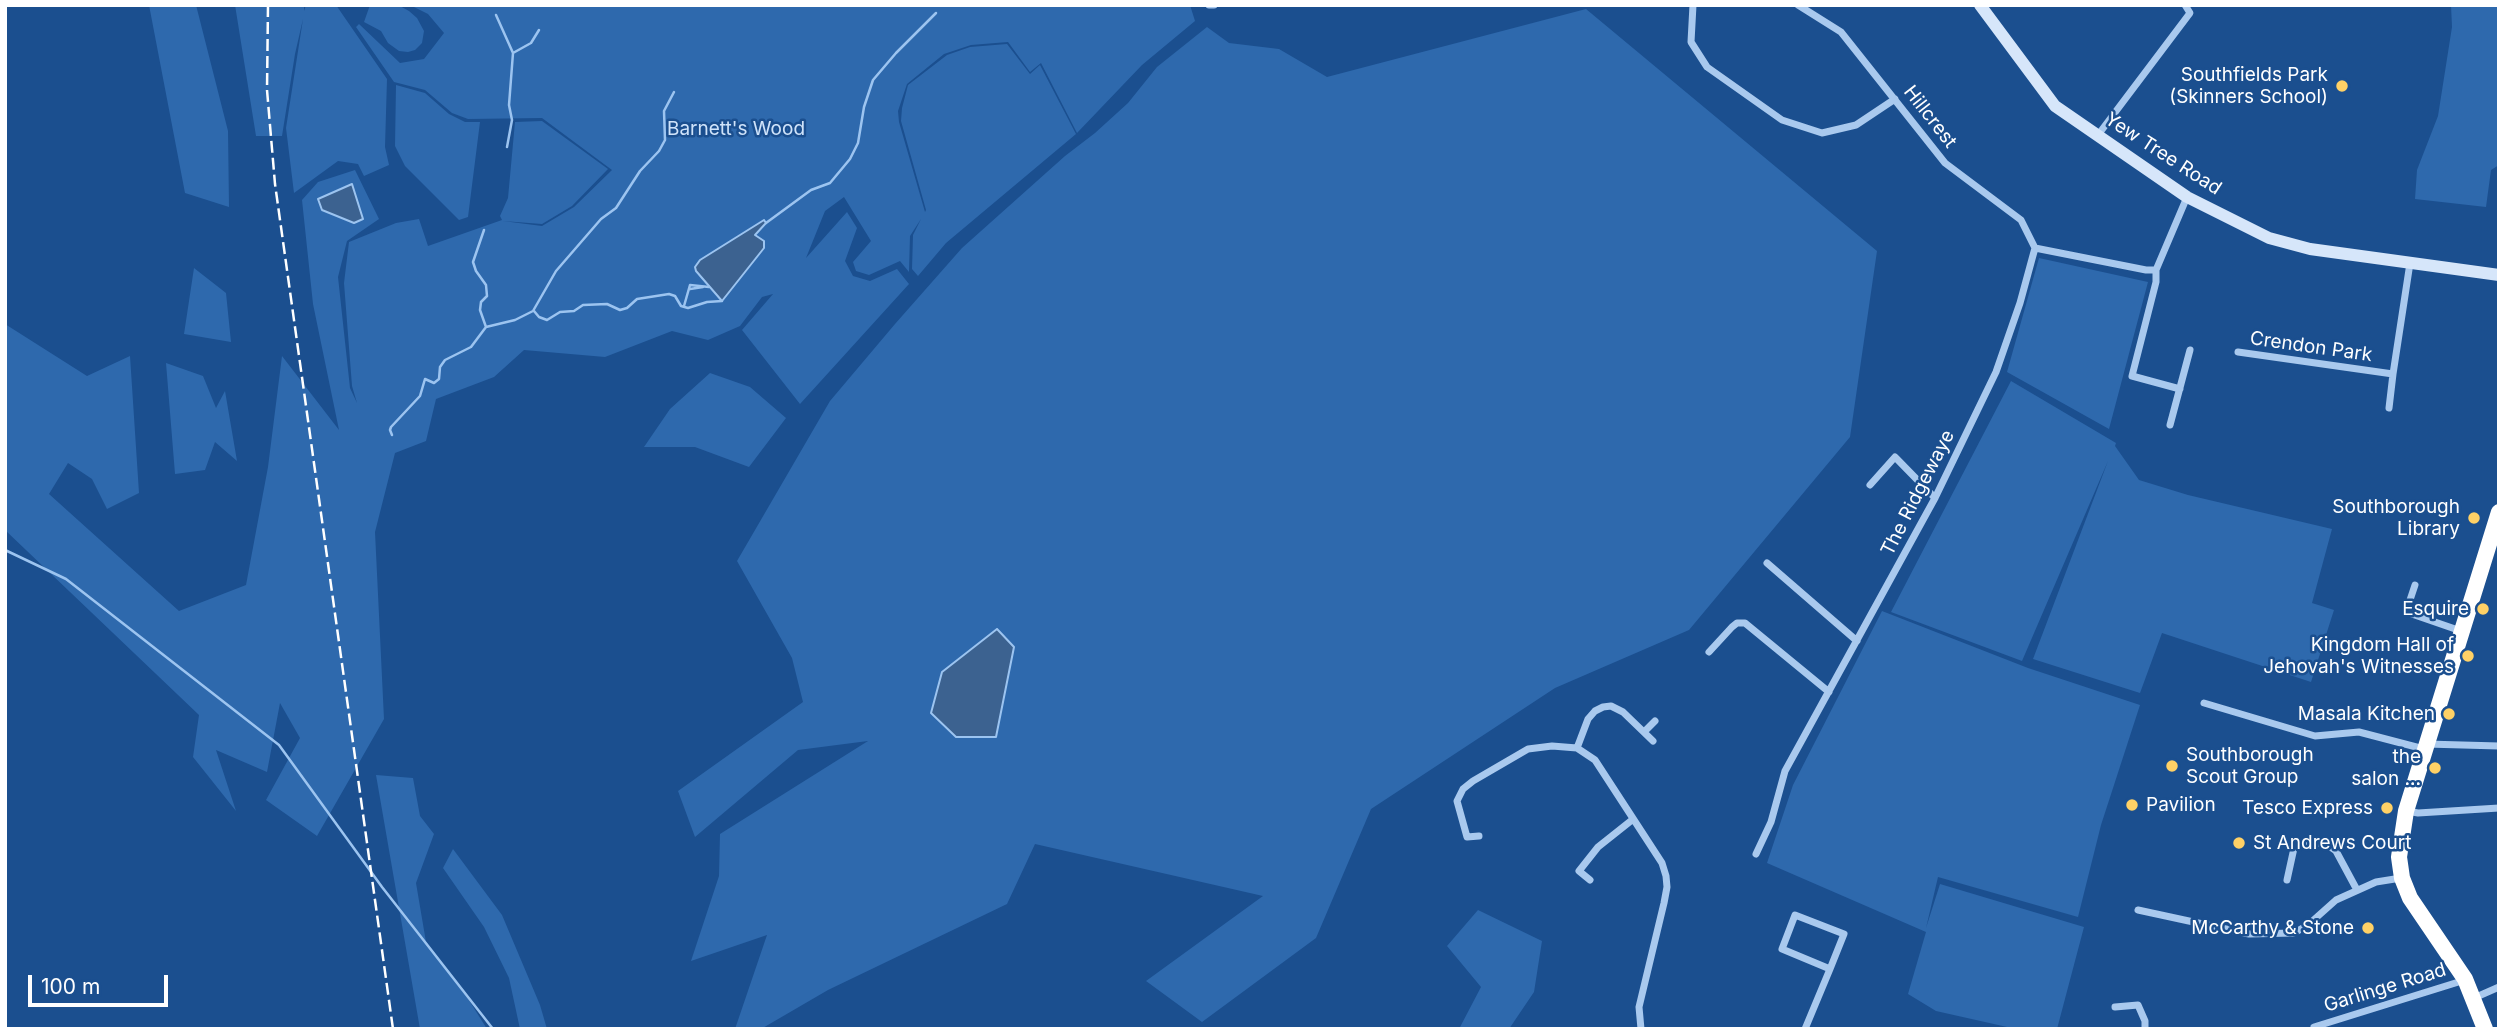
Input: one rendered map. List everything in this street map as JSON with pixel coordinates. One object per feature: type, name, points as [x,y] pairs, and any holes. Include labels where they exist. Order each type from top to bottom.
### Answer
[{"type":"highway","points":[[2486,1029],[2465,979],[2410,898],[2402,877],[2399,857],[2406,811],[2499,512]]},
{"type":"street","points":[[1693,5],[1691,42],[1707,67],[1782,120],[1822,133],[1856,125],[1895,99]]},
{"type":"street","name":"Hillcrest","points":[[1798,5],[1842,32],[1945,163],[2021,220],[2035,248]]},
{"type":"street","name":"Yew Tree Road","points":[[1980,5],[2055,106],[2187,197],[2269,239],[2310,249],[2499,275]]},
{"type":"street","points":[[2098,135],[2190,13],[2185,5]]},
{"type":"street","points":[[2180,389],[2132,376],[2156,282],[2156,270],[2187,197]]},
{"type":"street","points":[[2035,248],[2156,270]]},
{"type":"street","name":"The Ridgewaye","points":[[1756,854],[1772,822],[1785,771],[1935,498],[1996,372],[2035,248]]},
{"type":"street","name":"Crendon Park","points":[[2238,352],[2393,374],[2410,263]]},
{"type":"street","points":[[2170,425],[2190,350]]},
{"type":"street","points":[[2389,408],[2393,374]]},
{"type":"street","points":[[1870,485],[1895,457],[1935,498]]},
{"type":"street","points":[[1768,563],[1857,640]]},
{"type":"street","points":[[2415,584],[2406,612],[2462,631]]},
{"type":"street","points":[[1709,652],[1732,627],[1737,623],[1745,623],[1829,692]]},
{"type":"street","points":[[2204,703],[2315,736],[2359,732],[2425,747],[2499,746]]},
{"type":"street","points":[[1577,748],[1588,719],[1595,711],[1611,706],[1623,712],[1653,741]]},
{"type":"street","points":[[1644,732],[1655,722]]},
{"type":"street","points":[[1479,836],[1467,837],[1457,801],[1463,789],[1500,764],[1528,749],[1552,746],[1577,748],[1601,767],[1632,820],[1662,863],[1667,887],[1639,1007],[1641,1029]]},
{"type":"street","points":[[2406,811],[2418,813],[2499,808]]},
{"type":"street","points":[[1590,880],[1579,871],[1598,847],[1632,820]]},
{"type":"street","points":[[2287,880],[2294,848],[2326,844],[2336,850],[2357,890]]},
{"type":"street","points":[[2138,910],[2249,934],[2294,933],[2308,925],[2336,900],[2376,882],[2402,877]]},
{"type":"street","points":[[1805,1029],[1830,969],[1844,934],[1795,915],[1782,949],[1830,969]]},
{"type":"street","name":"Garlinge Road","points":[[2314,1027],[2465,979]]},
{"type":"street","points":[[2474,998],[2499,987]]},
{"type":"street","points":[[2115,1007],[2138,1005],[2145,1021],[2145,1029]]},
{"type":"green space","points":[[149,5],[196,5],[228,131],[229,207],[185,193]]},
{"type":"green space","points":[[235,5],[304,5],[304,11],[306,5],[336,5],[387,79],[385,147],[389,165],[364,176],[358,164],[338,161],[294,193],[286,128],[303,19],[282,136],[256,136]]},
{"type":"green space","points":[[370,5],[398,5],[409,11],[417,18],[424,31],[422,43],[415,50],[408,52],[399,51],[388,43],[381,31],[364,22]]},
{"type":"green space","name":"Barnett's Wood","points":[[410,5],[1190,5],[1195,21],[1142,65],[1077,133],[1041,63],[1030,72],[1008,42],[971,45],[944,54],[907,84],[898,111],[899,122],[925,212],[901,121],[902,108],[908,85],[947,55],[970,47],[1007,44],[1030,74],[1040,65],[1076,134],[946,243],[918,276],[912,269],[913,235],[921,219],[910,236],[909,272],[900,261],[869,275],[856,271],[853,262],[871,241],[844,197],[825,211],[806,258],[847,212],[857,228],[845,261],[853,276],[870,281],[897,269],[909,284],[800,404],[742,330],[773,294],[762,297],[740,326],[708,340],[672,331],[605,357],[524,350],[494,377],[436,399],[426,441],[395,453],[375,532],[384,719],[317,836],[266,800],[300,738],[280,703],[267,772],[216,750],[236,811],[193,757],[199,715],[5,530],[5,324],[87,376],[130,356],[139,493],[107,509],[92,479],[68,463],[49,494],[179,611],[246,585],[268,467],[282,356],[339,430],[313,304],[302,200],[318,182],[355,170],[379,219],[347,241],[338,277],[350,388],[357,403],[352,386],[344,283],[349,242],[396,223],[419,219],[428,246],[502,220],[500,216],[508,198],[515,122],[542,121],[608,169],[572,206],[542,224],[503,221],[542,226],[574,207],[612,170],[542,118],[468,119],[452,113],[425,90],[394,82],[356,27],[359,24],[400,63],[424,59],[444,33],[428,14]]},
{"type":"green space","points":[[2451,5],[2499,5],[2499,165],[2491,170],[2486,207],[2415,199],[2417,170],[2438,116],[2452,27]]},
{"type":"green space","points":[[1586,9],[1877,251],[1850,437],[1689,630],[1555,688],[1371,809],[1316,938],[1202,1022],[1146,981],[1263,896],[1035,844],[1007,904],[828,990],[761,1029],[735,1029],[767,935],[691,961],[719,876],[720,834],[868,741],[798,750],[695,837],[678,791],[803,702],[792,658],[737,561],[830,401],[962,248],[1128,103],[1157,67],[1207,27],[1229,43],[1279,49],[1327,77]]},
{"type":"green space","points":[[396,85],[425,93],[449,114],[465,122],[480,122],[468,217],[459,220],[405,166],[395,146]]},
{"type":"green space","points":[[2039,258],[2148,282],[2109,429],[2007,372]]},
{"type":"green space","points":[[194,268],[226,293],[231,342],[184,334]]},
{"type":"green space","points":[[166,363],[203,376],[216,408],[225,391],[237,461],[215,442],[205,470],[175,474]]},
{"type":"green space","points":[[710,373],[750,387],[786,418],[749,467],[695,447],[644,447],[670,409]]},
{"type":"green space","points":[[2011,381],[2116,443],[2115,446],[2139,480],[2188,495],[2332,529],[2312,603],[2334,610],[2311,682],[2162,633],[2140,693],[2033,659],[2108,461],[2022,661],[1891,612]]},
{"type":"green space","points":[[1882,611],[2028,668],[2140,705],[2101,825],[2078,917],[1938,877],[1926,928],[1940,884],[2084,927],[2057,1029],[2016,1029],[1936,1011],[1908,994],[1926,932],[1767,863],[1793,785]]},
{"type":"green space","points":[[376,775],[413,778],[420,816],[434,834],[416,883],[426,942],[462,989],[487,1029],[420,1029]]},
{"type":"green space","points":[[453,849],[502,915],[540,1005],[547,1029],[520,1029],[509,978],[484,927],[443,868]]},
{"type":"green space","points":[[1478,910],[1542,941],[1534,992],[1509,1029],[1459,1029],[1481,987],[1447,946]]},
{"type":"shaded area","points":[[352,184],[363,219],[354,223],[322,210],[318,199]]},
{"type":"shaded area","points":[[764,220],[766,223],[755,235],[764,241],[764,248],[722,301],[695,267],[700,260]]},
{"type":"shaded area","points":[[997,629],[1014,647],[996,737],[956,737],[931,713],[942,672]]},
{"type":"waterway","points":[[766,223],[811,190],[830,183],[850,159],[858,143],[864,107],[873,80],[936,13]]},
{"type":"waterway","points":[[496,15],[513,53]]},
{"type":"waterway","points":[[507,147],[512,120],[509,105],[513,53],[531,43],[539,30]]},
{"type":"waterway","points":[[392,435],[391,427],[420,396],[425,379],[434,383],[439,379],[440,367],[445,360],[471,347],[486,327],[515,320],[533,311],[556,271],[601,219],[616,208],[640,171],[659,151],[665,140],[664,111],[674,92]]},
{"type":"waterway","points":[[484,230],[473,262],[486,285],[487,296],[481,302],[480,310],[486,327]]},
{"type":"waterway","points":[[684,306],[690,285],[709,287]]},
{"type":"waterway","points":[[690,289],[703,287]]},
{"type":"waterway","points":[[534,311],[547,320],[560,312],[574,311],[583,305],[607,304],[620,310],[627,308],[637,299],[669,294],[675,296],[681,306],[688,308],[722,301]]},
{"type":"waterway","points":[[5,550],[66,579],[279,745],[382,887],[493,1029]]},
{"type":"railway","points":[[268,5],[267,90],[275,184],[393,1029]]},
{"type":"place","name":"Southfields Park (Skinners School)","points":[[2342,86]]},
{"type":"place","name":"Southborough Library","points":[[2474,518]]},
{"type":"place","name":"Esquire","points":[[2483,609]]},
{"type":"place","name":"Kingdom Hall of Jehovah's Witnesses","points":[[2468,656]]},
{"type":"place","name":"Masala Kitchen","points":[[2449,714]]},
{"type":"place","name":"Southborough Scout Group","points":[[2172,766]]},
{"type":"place","name":"the salon ...","points":[[2435,768]]},
{"type":"place","name":"Pavilion","points":[[2132,805]]},
{"type":"place","name":"Tesco Express","points":[[2387,808]]},
{"type":"place","name":"St Andrews Court","points":[[2239,843]]},
{"type":"place","name":"McCarthy & Stone","points":[[2368,928]]}]
